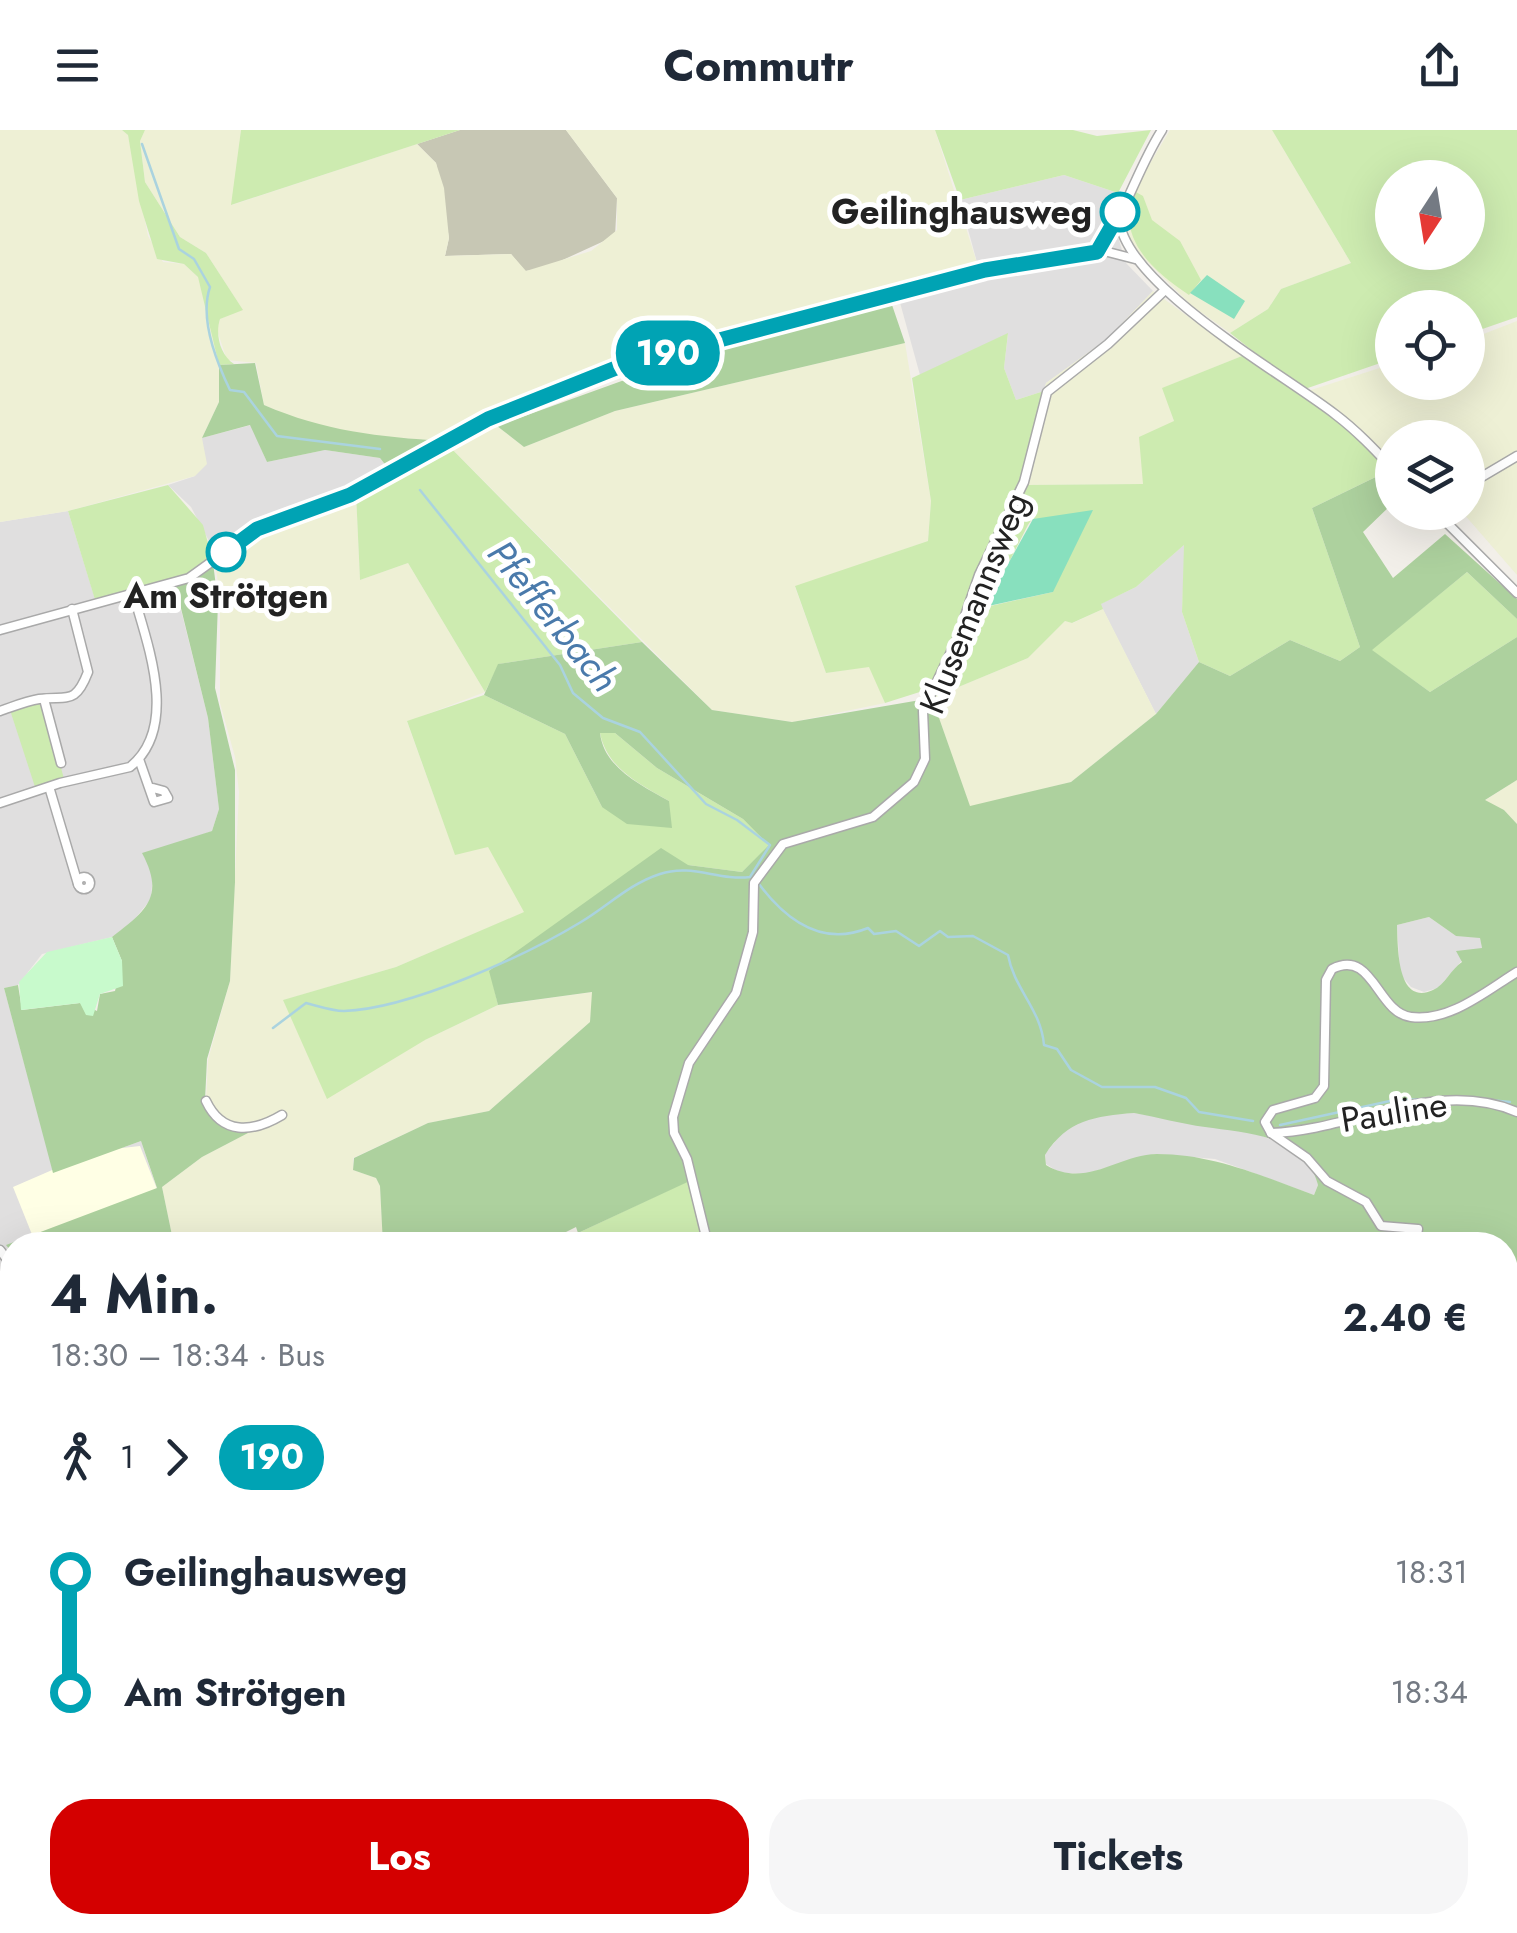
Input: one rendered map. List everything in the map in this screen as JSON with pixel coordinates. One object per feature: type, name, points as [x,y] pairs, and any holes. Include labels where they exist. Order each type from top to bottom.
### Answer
[{"type":"street","points":[[1097,252],[1109,236],[1162,130]]},
{"type":"street","points":[[1119,216],[1126,245],[1165,290],[1334,413],[1375,452]]},
{"type":"street","points":[[0,630],[189,578],[257,529],[350,495],[488,419],[621,366],[985,270],[1097,252],[1113,251],[1135,259]]},
{"type":"street","name":"Klusemannsweg","points":[[705,1232],[687,1159],[672,1125],[689,1063],[736,993],[752,932],[752,891],[769,860],[796,839],[873,817],[914,782],[925,759],[924,710],[1024,482],[1047,392],[1108,344],[1165,290]]},
{"type":"street","points":[[1485,474],[1517,456]]},
{"type":"street","points":[[1454,530],[1517,593]]},
{"type":"street","points":[[0,804],[50,790],[60,783],[130,767],[139,759],[153,732],[156,698],[133,593]]},
{"type":"street","points":[[0,711],[44,699],[71,698],[88,675],[72,610]]},
{"type":"street","points":[[44,699],[62,763]]},
{"type":"street","points":[[139,759],[153,788]]},
{"type":"street","points":[[50,790],[78,884]]},
{"type":"street","points":[[1417,1232],[1418,1229],[1381,1226],[1366,1202],[1327,1180],[1307,1158],[1271,1133],[1265,1122],[1273,1110],[1316,1098],[1324,1086],[1326,980],[1332,969],[1346,964],[1358,966],[1400,1014],[1412,1017],[1454,1010],[1517,972]]},
{"type":"street","name":"Pauline","points":[[1271,1133],[1394,1107],[1477,1100],[1517,1112]]},
{"type":"street","points":[[206,1101],[217,1120],[234,1129],[256,1128],[282,1115]]},
{"type":"shaded area","points":[[0,130],[122,130],[128,135],[148,236],[163,262],[184,264],[198,277],[219,365],[219,402],[202,438],[207,464],[195,476],[68,511],[0,522]]},
{"type":"shaded area","points":[[145,130],[241,130],[232,205],[417,144],[436,163],[444,188],[449,238],[445,256],[511,254],[526,271],[591,251],[617,230],[617,198],[566,130],[935,130],[978,266],[677,345],[486,417],[446,442],[497,426],[524,447],[615,411],[905,343],[931,501],[928,541],[795,587],[826,673],[870,666],[885,703],[793,722],[712,710],[444,441],[367,436],[312,426],[264,405],[256,363],[227,360],[217,330],[220,319],[242,309],[206,253],[180,237],[145,182],[140,140]]},
{"type":"shaded area","points":[[460,130],[566,130],[617,198],[615,236],[543,269],[525,271],[511,254],[445,256],[449,238],[436,163],[417,144]]},
{"type":"shaded area","points":[[1170,130],[1272,130],[1351,263],[1281,289],[1268,309],[1230,333],[1191,305],[1143,258],[1131,242],[1126,219],[1131,195]]},
{"type":"shaded area","points":[[1064,175],[1118,193],[1112,217],[1126,263],[1153,291],[1107,339],[1046,383],[1044,391],[1016,400],[1004,368],[1008,334],[920,375],[899,299],[949,286],[946,275],[978,266],[960,200]]},
{"type":"shaded area","points":[[1153,291],[1242,356],[1163,388],[1174,421],[1144,484],[1021,485],[1046,383],[1107,339]]},
{"type":"shaded area","points":[[1517,321],[1517,455],[1485,473],[1485,420],[1375,420],[1375,446],[1355,425],[1308,391],[1375,369],[1375,400],[1485,400],[1485,333]]},
{"type":"shaded area","points":[[251,425],[267,462],[325,450],[380,458],[391,472],[213,561],[209,541],[191,507],[168,485],[195,476],[202,438]]},
{"type":"shaded area","points":[[1517,460],[1517,575],[1478,530],[1485,530],[1485,480]]},
{"type":"shaded area","points":[[356,493],[360,580],[408,563],[485,692],[407,722],[455,854],[488,846],[525,912],[396,967],[284,1000],[425,1040],[498,1005],[593,992],[590,1022],[489,1111],[428,1123],[353,1158],[353,1170],[376,1178],[380,1186],[382,1232],[171,1232],[162,1187],[202,1157],[246,1134],[233,1129],[206,1101],[208,1060],[230,981],[239,792],[235,757],[220,703],[220,595],[215,563],[257,529]]},
{"type":"shaded area","points":[[68,511],[96,602],[174,582],[208,718],[219,809],[212,831],[185,841],[153,872],[151,899],[133,921],[112,937],[42,954],[18,985],[4,988],[54,1173],[141,1141],[157,1189],[42,1232],[0,1232],[0,522]]},
{"type":"shaded area","points":[[1185,544],[1182,612],[1199,662],[1156,714],[1100,604],[1136,587]]},
{"type":"shaded area","points":[[1103,609],[1156,714],[1071,782],[970,807],[932,698],[1028,658],[1065,621],[1073,623]]},
{"type":"shaded area","points":[[1517,780],[1517,824],[1504,810],[1484,801]]},
{"type":"shaded area","points":[[1429,917],[1456,936],[1480,937],[1482,948],[1464,958],[1438,988],[1424,992],[1411,987],[1400,974],[1397,925]]},
{"type":"shaded area","points":[[1134,1113],[1254,1132],[1293,1150],[1316,1174],[1318,1185],[1314,1195],[1215,1159],[1154,1154],[1085,1174],[1060,1173],[1046,1164],[1045,1154],[1067,1127],[1099,1115]]},
{"type":"shaded area","points":[[140,1146],[157,1189],[46,1232],[31,1232],[13,1187],[96,1151]]},
{"type":"green space","points":[[122,130],[145,130],[140,141],[145,182],[180,237],[206,253],[243,310],[220,319],[219,325],[222,350],[234,364],[219,365],[198,277],[184,264],[157,259],[139,201],[128,135]]},
{"type":"green space","points":[[241,130],[460,130],[231,205]]},
{"type":"green space","points":[[935,130],[1073,130],[1097,136],[1151,130],[1118,193],[1064,175],[960,200]]},
{"type":"green space","points":[[1272,130],[1517,130],[1517,317],[1485,328],[1485,290],[1375,290],[1375,365],[1302,390],[1230,333],[1268,309],[1281,289],[1351,263]]},
{"type":"green space","points":[[1134,191],[1143,196],[1152,220],[1180,241],[1201,280],[1189,295],[1141,252],[1130,224]]},
{"type":"green space","points":[[1207,275],[1245,301],[1234,319],[1190,293]]},
{"type":"green space","points":[[891,302],[905,343],[615,411],[524,447],[497,426],[727,343]]},
{"type":"green space","points":[[1008,333],[1004,368],[1016,400],[1044,391],[1022,485],[1143,484],[1139,437],[1174,421],[1162,388],[1242,356],[1333,413],[1375,453],[1375,477],[1312,508],[1360,647],[1340,661],[1290,640],[1230,676],[1199,662],[1182,612],[1184,545],[1136,587],[1101,604],[1103,609],[1072,623],[1065,621],[1028,658],[932,698],[926,690],[885,703],[869,667],[826,673],[795,586],[928,541],[931,501],[912,378]],"holes":[[[1032,519],[1053,592],[986,607],[1028,525]]]},
{"type":"green space","points":[[255,363],[264,405],[352,431],[444,441],[391,472],[380,458],[325,450],[267,462],[250,425],[202,438],[219,402],[219,365]]},
{"type":"green space","points":[[445,442],[642,642],[499,664],[485,692],[408,563],[360,580],[356,493]]},
{"type":"green space","points":[[1375,477],[1375,520],[1363,532],[1393,578],[1445,534],[1517,599],[1517,619],[1467,572],[1372,650],[1430,692],[1517,637],[1517,780],[1485,800],[1504,810],[1517,824],[1517,1232],[708,1232],[694,1179],[580,1232],[576,1227],[566,1232],[382,1232],[380,1186],[376,1178],[353,1170],[354,1158],[428,1123],[489,1111],[590,1022],[592,992],[498,1005],[489,971],[661,848],[688,865],[742,872],[769,845],[743,819],[657,768],[615,733],[600,733],[616,766],[669,801],[672,828],[627,824],[602,807],[565,734],[484,695],[498,664],[642,642],[712,710],[792,722],[932,698],[970,806],[1071,782],[1156,714],[1199,662],[1230,676],[1290,640],[1340,661],[1360,647],[1312,508]],"holes":[[[1429,917],[1456,936],[1480,938],[1482,948],[1456,951],[1462,962],[1437,988],[1421,993],[1406,982],[1399,958],[1397,925]],[[1134,1113],[1256,1135],[1288,1146],[1301,1156],[1318,1185],[1314,1195],[1237,1167],[1178,1155],[1142,1156],[1075,1174],[1046,1165],[1045,1155],[1063,1134],[1083,1122],[1107,1116]]]},
{"type":"green space","points":[[168,485],[203,525],[213,561],[201,570],[96,603],[68,511]]},
{"type":"green space","points":[[1093,510],[1053,592],[984,607],[1033,519]]},
{"type":"green space","points":[[213,563],[218,602],[215,688],[235,770],[235,882],[230,981],[207,1059],[205,1100],[233,1129],[248,1133],[202,1157],[162,1187],[171,1232],[40,1232],[157,1188],[141,1141],[53,1173],[4,988],[18,985],[22,1010],[80,1003],[97,1011],[100,994],[115,991],[122,961],[112,937],[143,910],[152,891],[142,853],[212,831],[219,809],[208,718],[175,584]]},
{"type":"green space","points":[[1467,572],[1517,619],[1517,637],[1430,692],[1371,650]]},
{"type":"green space","points":[[484,695],[565,734],[602,807],[669,801],[617,766],[600,733],[615,733],[657,768],[743,819],[770,845],[742,872],[688,865],[490,971],[498,1005],[425,1040],[327,1099],[283,1000],[396,967],[524,912],[488,847],[455,855],[407,721]]},
{"type":"green space","points":[[43,700],[64,779],[36,790],[10,710]]},
{"type":"green space","points":[[112,937],[122,961],[123,986],[100,994],[93,1016],[86,1015],[80,1003],[21,1010],[19,982],[47,952]]},
{"type":"green space","points":[[688,1181],[701,1232],[580,1232]]},
{"type":"waterway","name":"Pfefferbach","points":[[142,144],[179,249],[194,259],[210,287],[208,326],[230,390],[244,392],[277,436],[380,449]]},
{"type":"waterway","name":"Pfefferbach","points":[[273,1028],[306,1003],[339,1011],[371,1008],[466,979],[557,936],[628,889],[660,874],[683,870],[750,877],[770,845],[737,820],[706,804],[640,732],[603,718],[573,693],[560,665],[420,490]]},
{"type":"waterway","name":"Pfefferbach","points":[[759,884],[793,919],[820,932],[851,933],[868,928],[874,934],[896,931],[919,946],[940,931],[948,937],[973,936],[1008,955],[1038,1021],[1044,1045],[1057,1049],[1071,1070],[1102,1087],[1155,1087],[1186,1098],[1199,1112],[1253,1121]]},
{"type":"waterway","name":"Pfefferbach","points":[[1459,1097],[1510,1102]]},
{"type":"waterway","name":"Pfefferbach","points":[[1280,1125],[1390,1101],[1441,1098]]},
{"type":"bus line","name":"190","points":[[226,552],[257,529],[350,495],[488,419],[621,366],[985,270],[1097,252],[1120,212]]},
{"type":"place","name":"Geilinghausweg","points":[[1120,212]]},
{"type":"place","name":"Am Strötgen","points":[[226,552]]}]
